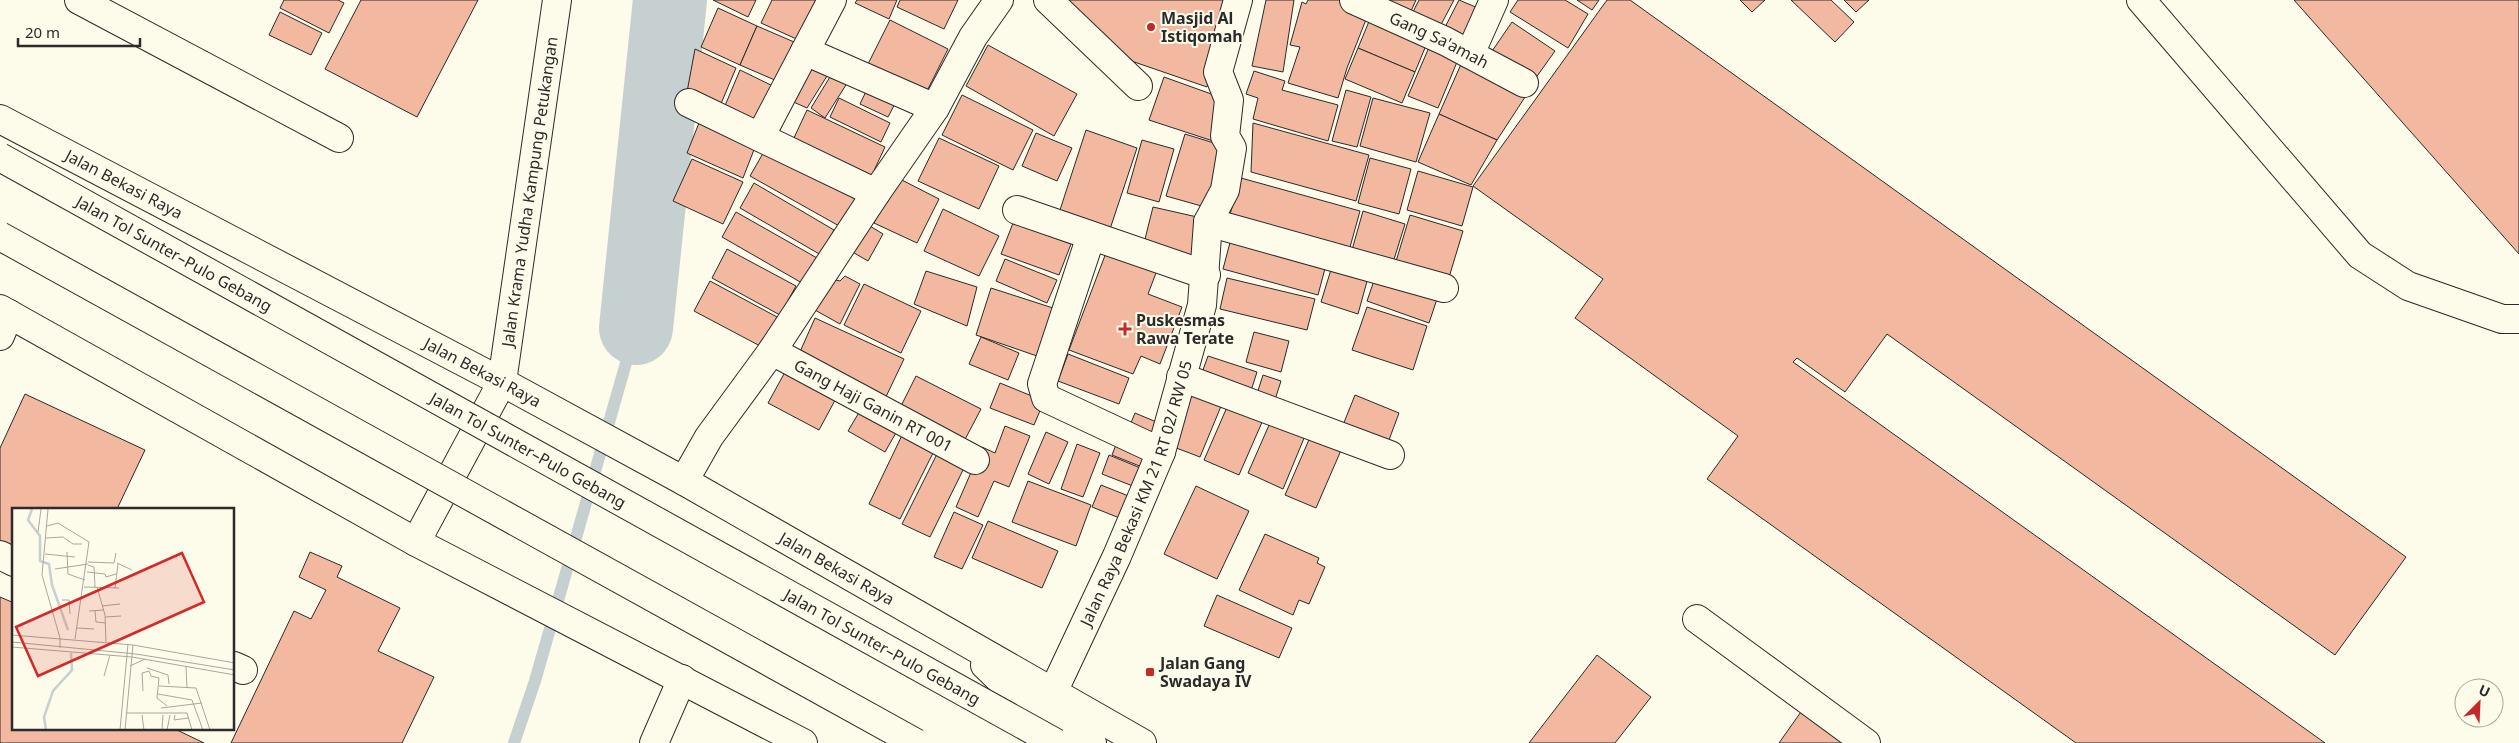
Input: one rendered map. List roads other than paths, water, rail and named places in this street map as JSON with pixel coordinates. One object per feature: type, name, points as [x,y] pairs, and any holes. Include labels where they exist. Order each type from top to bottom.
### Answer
[{"type":"main road","points":[[79,0],[339,138]]},
{"type":"main road","name":"Jalan Krama Yudha Kampung Petukangan","points":[[416,542],[502,382],[557,0]]},
{"type":"main road","points":[[760,137],[832,0]]},
{"type":"main road","points":[[673,476],[709,437],[772,351],[876,193],[935,108],[974,37],[999,0]]},
{"type":"main road","points":[[1048,0],[1138,86]]},
{"type":"main road","name":"Jalan Raya Bekasi KM 21 RT 02/ RW 05","points":[[1053,692],[1117,556],[1161,452],[1181,377],[1194,340],[1202,305],[1206,275],[1208,222],[1225,190],[1232,148],[1225,136],[1229,100],[1218,72],[1238,0]]},
{"type":"main road","name":"Gang Sa'amah","points":[[1354,0],[1470,54],[1524,83]]},
{"type":"main road","points":[[1470,54],[1494,0]]},
{"type":"main road","points":[[2141,0],[2360,255],[2408,286],[2502,319],[2519,319]]},
{"type":"main road","points":[[805,52],[935,108]]},
{"type":"main road","points":[[689,103],[876,193]]},
{"type":"main road","name":"Jalan Bekasi Raya","points":[[0,119],[536,400],[1142,743]]},
{"type":"main road","name":"Jalan Tol Sunter–Pulo Gebang","points":[[0,157],[1056,743]]},
{"type":"main road","points":[[1017,210],[1206,275]]},
{"type":"main road","points":[[1208,222],[1444,288]]},
{"type":"main road","points":[[0,236],[916,743]]},
{"type":"main road","points":[[1091,236],[1042,384],[1046,398],[1161,452]]},
{"type":"main road","points":[[3,320],[578,628],[621,647],[803,743]]},
{"type":"main road","name":"Gang Haji Ganin RT 001","points":[[772,351],[975,460]]},
{"type":"main road","points":[[1181,377],[1390,455]]},
{"type":"main road","points":[[0,555],[12,561]]},
{"type":"main road","points":[[1697,619],[1866,743]]},
{"type":"main road","name":"Jalan Bekasi Raya","points":[[959,639],[1024,704],[1092,743]]},
{"type":"main road","points":[[654,743],[682,679]]},
{"type":"waterway","points":[[636,328],[670,0]]},
{"type":"waterway","points":[[514,743],[535,681],[636,328]]},
{"type":"place","name":"Masjid Al Istiqomah","points":[[1151,27]]},
{"type":"place","name":"Puskesmas Rawa Terate","points":[[1125,329]]},
{"type":"place","name":"Jalan Gang Swadaya IV","points":[[1150,672]]}]
